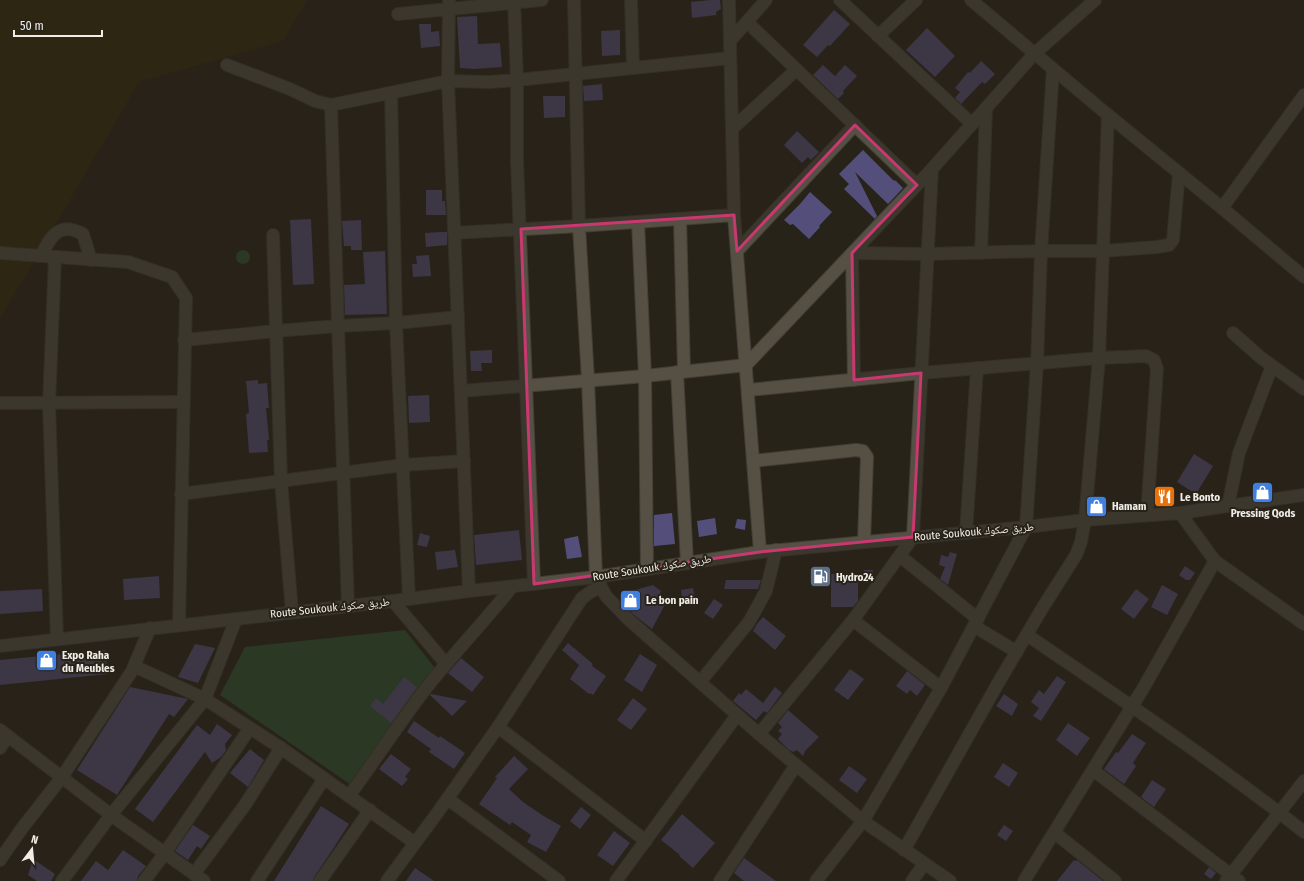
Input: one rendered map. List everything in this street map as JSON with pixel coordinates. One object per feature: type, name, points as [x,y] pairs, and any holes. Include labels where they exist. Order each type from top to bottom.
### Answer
[{"type":"street","points":[[398,14],[449,5],[542,0]]},
{"type":"street","points":[[574,0],[579,226],[599,583],[606,596],[628,619],[759,734],[863,821],[950,881]]},
{"type":"street","points":[[631,0],[633,68]]},
{"type":"street","points":[[729,0],[734,215],[760,552]]},
{"type":"street","points":[[730,41],[766,0]]},
{"type":"street","points":[[840,0],[972,124]]},
{"type":"street","points":[[878,36],[916,0]]},
{"type":"street","points":[[971,0],[1053,70],[1304,277]]},
{"type":"street","points":[[461,391],[645,376],[746,365],[932,169],[1034,54],[1095,0]]},
{"type":"street","points":[[514,2],[517,80],[517,162],[521,229],[534,584]]},
{"type":"street","points":[[449,5],[448,81],[469,591]]},
{"type":"street","points":[[747,22],[917,185]]},
{"type":"street","points":[[227,65],[290,89],[315,101],[331,105],[448,81],[490,82],[517,80],[730,58]]},
{"type":"street","points":[[733,128],[796,70]]},
{"type":"street","points":[[816,881],[863,821],[941,688],[1026,527],[1037,363],[1041,251],[1053,70]]},
{"type":"street","points":[[391,93],[396,323],[409,599]]},
{"type":"street","points":[[1222,208],[1304,95]]},
{"type":"street","points":[[331,105],[348,606]]},
{"type":"street","points":[[981,253],[986,108]]},
{"type":"street","points":[[904,850],[1017,652],[1076,555],[1082,536],[1085,520],[1099,358],[1108,115]]},
{"type":"street","points":[[737,251],[855,126]]},
{"type":"street","points":[[759,734],[853,620],[913,537],[932,169]]},
{"type":"street","points":[[852,253],[928,254],[1103,251],[1169,245],[1173,240],[1179,173]]},
{"type":"street","points":[[454,233],[734,215]]},
{"type":"street","points":[[680,219],[680,371],[687,563]]},
{"type":"street","points":[[638,222],[645,376],[647,569]]},
{"type":"street","points":[[41,256],[50,238],[59,231],[74,230],[83,234],[91,260]]},
{"type":"street","points":[[273,235],[281,481],[292,612]]},
{"type":"street","points":[[0,253],[128,262],[172,277],[186,298],[179,625]]},
{"type":"street","points":[[852,253],[854,380]]},
{"type":"street","points":[[55,257],[49,404],[57,639]]},
{"type":"street","points":[[184,340],[276,331],[396,323],[458,317]]},
{"type":"street","points":[[1233,333],[1260,357],[1304,389]]},
{"type":"street","points":[[748,390],[976,368],[1099,358],[1146,356],[1154,360],[1157,369],[1147,515]]},
{"type":"street","points":[[1228,506],[1239,453],[1272,366]]},
{"type":"street","points":[[966,533],[976,368]]},
{"type":"street","points":[[0,403],[49,404],[183,402]]},
{"type":"street","points":[[753,461],[856,450],[863,451],[867,457],[864,542]]},
{"type":"street","points":[[181,494],[403,465],[464,461]]},
{"type":"street","name":"Route Soukouk طريق صكوك","points":[[0,646],[292,612],[393,602],[469,591],[534,584],[599,583],[647,569],[776,550],[966,533],[1085,520],[1180,513],[1302,497]]},
{"type":"street","points":[[1180,513],[1215,561],[1304,624]]},
{"type":"street","points":[[700,682],[749,622],[766,591],[776,550]]},
{"type":"street","points":[[900,556],[976,622],[1017,652]]},
{"type":"street","points":[[1024,881],[1133,707],[1215,561]]},
{"type":"street","points":[[387,881],[448,799],[582,598],[592,591],[599,583]]},
{"type":"street","points":[[350,796],[426,688],[512,587]]},
{"type":"street","points":[[393,602],[446,664]]},
{"type":"street","points":[[62,881],[111,815],[205,699],[236,619]]},
{"type":"street","points":[[853,620],[941,688]]},
{"type":"street","points":[[0,860],[23,827],[62,777],[134,666],[150,628]]},
{"type":"street","points":[[1027,635],[1133,707],[1304,832]]},
{"type":"street","points":[[134,666],[205,699],[281,748],[415,843]]},
{"type":"street","points":[[616,881],[737,714]]},
{"type":"street","points":[[498,726],[646,841]]},
{"type":"street","points":[[144,881],[165,853],[250,728]]},
{"type":"street","points":[[0,748],[4,733],[111,815],[199,878],[281,748]]},
{"type":"street","points":[[720,881],[796,765]]},
{"type":"street","points":[[1093,770],[1232,879],[1279,813],[1304,781]]},
{"type":"street","points":[[257,881],[324,779]]},
{"type":"street","points":[[448,799],[559,881]]},
{"type":"street","points":[[320,881],[370,810]]},
{"type":"street","points":[[1055,833],[1115,881]]},
{"type":"street","points":[[912,881],[924,864]]},
{"type":"highlighted area","points":[[855,125],[917,185],[852,253],[854,380],[921,373],[913,537],[760,552],[534,584],[521,229],[734,215],[737,251]]},
{"type":"green space","points":[[243,250],[248,252],[250,257],[248,262],[243,264],[238,262],[236,257],[238,252]]},
{"type":"green space","points":[[405,630],[435,668],[354,787],[220,695],[245,647]]},
{"type":"sand","points":[[0,0],[307,0],[283,41],[139,82],[0,319]]},
{"type":"building","points":[[720,0],[721,9],[716,12],[716,15],[692,18],[691,2]]},
{"type":"building","points":[[834,10],[850,24],[830,46],[828,45],[817,57],[803,45]]},
{"type":"building","points":[[477,16],[478,44],[500,43],[502,67],[474,69],[460,68],[457,17]]},
{"type":"building","points":[[419,24],[431,24],[431,32],[439,31],[440,46],[421,48]]},
{"type":"building","points":[[927,28],[955,56],[935,77],[906,50]]},
{"type":"building","points":[[620,30],[620,55],[602,56],[601,31]]},
{"type":"building","points":[[981,61],[995,74],[985,84],[982,82],[961,104],[955,98],[960,92],[955,88],[968,72],[970,73]]},
{"type":"building","points":[[823,65],[835,76],[845,65],[857,76],[843,91],[844,93],[838,99],[813,75]]},
{"type":"building","points":[[602,84],[603,100],[584,101],[583,86]]},
{"type":"building","points":[[543,96],[565,96],[565,117],[544,118]]},
{"type":"building","points":[[797,131],[819,152],[811,160],[808,157],[802,163],[784,145]]},
{"type":"building","points":[[863,150],[903,188],[888,204],[855,172],[877,216],[875,219],[844,189],[849,184],[839,174]]},
{"type":"building","points":[[426,190],[442,190],[442,201],[445,201],[446,215],[426,215]]},
{"type":"building","points":[[810,192],[832,212],[809,239],[793,224],[790,225],[784,220]]},
{"type":"building","points":[[311,219],[314,284],[293,285],[290,220]]},
{"type":"building","points":[[361,220],[362,250],[351,250],[351,246],[344,246],[342,221]]},
{"type":"building","points":[[447,232],[447,245],[426,247],[425,233]]},
{"type":"building","points":[[385,251],[387,314],[345,315],[344,285],[365,284],[363,252]]},
{"type":"building","points":[[429,255],[431,276],[413,277],[412,264],[417,264],[416,256]]},
{"type":"building","points":[[492,350],[492,363],[481,363],[482,371],[471,371],[470,351]]},
{"type":"building","points":[[258,380],[258,384],[267,383],[269,408],[266,408],[269,440],[267,440],[268,452],[249,453],[246,414],[249,413],[246,381]]},
{"type":"building","points":[[429,395],[430,422],[409,423],[408,396]]},
{"type":"building","points":[[1194,454],[1213,466],[1196,494],[1177,482]]},
{"type":"building","points":[[672,513],[675,544],[654,546],[654,515]]},
{"type":"building","points":[[715,518],[717,534],[699,537],[697,521]]},
{"type":"building","points":[[737,519],[746,520],[745,530],[735,528]]},
{"type":"building","points":[[519,530],[522,560],[476,565],[474,535]]},
{"type":"building","points":[[420,533],[430,536],[427,547],[417,545]]},
{"type":"building","points":[[578,536],[582,557],[567,559],[564,539]]},
{"type":"building","points":[[455,550],[458,567],[437,570],[435,552]]},
{"type":"building","points":[[950,552],[957,554],[948,585],[940,579],[945,567],[939,565],[941,555],[948,557]]},
{"type":"building","points":[[1185,566],[1195,573],[1190,580],[1186,580],[1179,575]]},
{"type":"building","points":[[864,570],[873,570],[873,579],[871,582],[864,582]]},
{"type":"building","points":[[831,574],[858,574],[858,601],[853,607],[831,607]]},
{"type":"building","points":[[159,576],[160,598],[124,600],[123,579]]},
{"type":"building","points":[[726,580],[761,580],[758,589],[724,589]]},
{"type":"building","points":[[653,585],[661,591],[660,593],[667,601],[652,629],[633,614],[622,602],[628,592]]},
{"type":"building","points":[[1162,585],[1178,594],[1167,615],[1151,607]]},
{"type":"building","points":[[693,588],[695,598],[682,600],[681,590]]},
{"type":"building","points":[[42,589],[43,611],[0,614],[0,591]]},
{"type":"building","points":[[1136,589],[1149,599],[1134,619],[1121,609]]},
{"type":"building","points":[[714,599],[723,605],[713,619],[704,613]]},
{"type":"building","points":[[763,617],[786,636],[775,650],[753,631]]},
{"type":"building","points":[[568,643],[593,664],[592,666],[606,676],[593,695],[590,693],[589,694],[570,679],[579,665],[562,650]]},
{"type":"building","points":[[195,644],[215,648],[198,683],[178,677]]},
{"type":"building","points":[[105,650],[108,674],[0,685],[0,660]]},
{"type":"building","points":[[640,654],[657,665],[642,692],[624,680]]},
{"type":"building","points":[[461,658],[484,677],[472,692],[448,673]]},
{"type":"building","points":[[850,669],[864,679],[848,700],[834,690]]},
{"type":"building","points":[[907,671],[925,685],[917,696],[910,690],[907,694],[896,686]]},
{"type":"building","points":[[1057,676],[1066,682],[1041,721],[1033,716],[1039,708],[1031,702],[1039,690],[1044,694]]},
{"type":"building","points":[[404,677],[417,687],[391,723],[370,706],[376,698],[383,704]]},
{"type":"building","points":[[130,687],[188,699],[174,717],[169,714],[117,795],[77,770]]},
{"type":"building","points":[[775,687],[782,693],[767,713],[764,711],[756,720],[733,701],[739,693],[741,695],[746,689],[763,703]]},
{"type":"building","points":[[1004,694],[1018,704],[1012,716],[996,706]]},
{"type":"building","points":[[430,695],[467,701],[452,716]]},
{"type":"building","points":[[633,698],[647,709],[631,730],[617,720]]},
{"type":"building","points":[[788,710],[819,737],[805,751],[803,756],[797,750],[793,752],[789,750],[778,739],[782,734],[778,731],[782,727],[778,723]]},
{"type":"building","points":[[414,721],[465,753],[454,769],[429,752],[431,749],[407,732]]},
{"type":"building","points":[[1068,723],[1090,738],[1077,756],[1056,740]]},
{"type":"building","points":[[217,724],[232,735],[225,744],[226,750],[221,757],[212,763],[205,752],[153,822],[135,809],[197,725],[210,735]]},
{"type":"building","points":[[1132,734],[1146,743],[1133,763],[1136,766],[1124,784],[1104,769],[1116,752],[1118,753]]},
{"type":"building","points":[[250,749],[264,760],[248,787],[230,773]]},
{"type":"building","points":[[391,754],[411,769],[405,777],[408,779],[402,786],[379,769]]},
{"type":"building","points":[[514,756],[528,769],[509,789],[523,802],[561,826],[546,852],[527,842],[531,835],[512,822],[510,825],[479,804],[497,778],[495,777]]},
{"type":"building","points":[[1003,763],[1018,773],[1009,787],[994,777]]},
{"type":"building","points":[[849,766],[867,779],[857,793],[839,780]]},
{"type":"building","points":[[1152,780],[1166,789],[1154,807],[1141,797]]},
{"type":"building","points":[[321,806],[349,824],[314,877],[313,881],[274,881]]},
{"type":"building","points":[[581,807],[591,815],[580,829],[570,821]]},
{"type":"building","points":[[682,814],[715,843],[693,868],[679,856],[680,855],[661,840]]},
{"type":"building","points":[[193,825],[210,836],[201,849],[197,846],[188,860],[175,851]]},
{"type":"building","points":[[1004,825],[1013,831],[1006,841],[997,835]]},
{"type":"building","points":[[614,831],[630,843],[613,866],[597,855]]},
{"type":"building","points":[[123,850],[146,866],[138,876],[137,881],[81,881],[96,861],[108,870]]},
{"type":"building","points":[[744,858],[776,881],[744,881],[734,873]]},
{"type":"building","points":[[33,859],[55,874],[51,881],[37,881],[28,875]]},
{"type":"building","points":[[1074,860],[1077,860],[1103,881],[1057,881]]},
{"type":"building","points":[[1209,867],[1216,873],[1211,879],[1204,874]]},
{"type":"building","points":[[415,868],[434,881],[406,881]]},
{"type":"place","name":"Pressing Qods","points":[[1263,493]]},
{"type":"place","name":"Le Bonto","points":[[1164,497]]},
{"type":"place","name":"Hamam","points":[[1097,506]]},
{"type":"place","name":"Hydro24","points":[[821,577]]},
{"type":"place","name":"Le bon pain","points":[[630,600]]},
{"type":"place","name":"Expo Raha du Meubles","points":[[47,661]]}]
